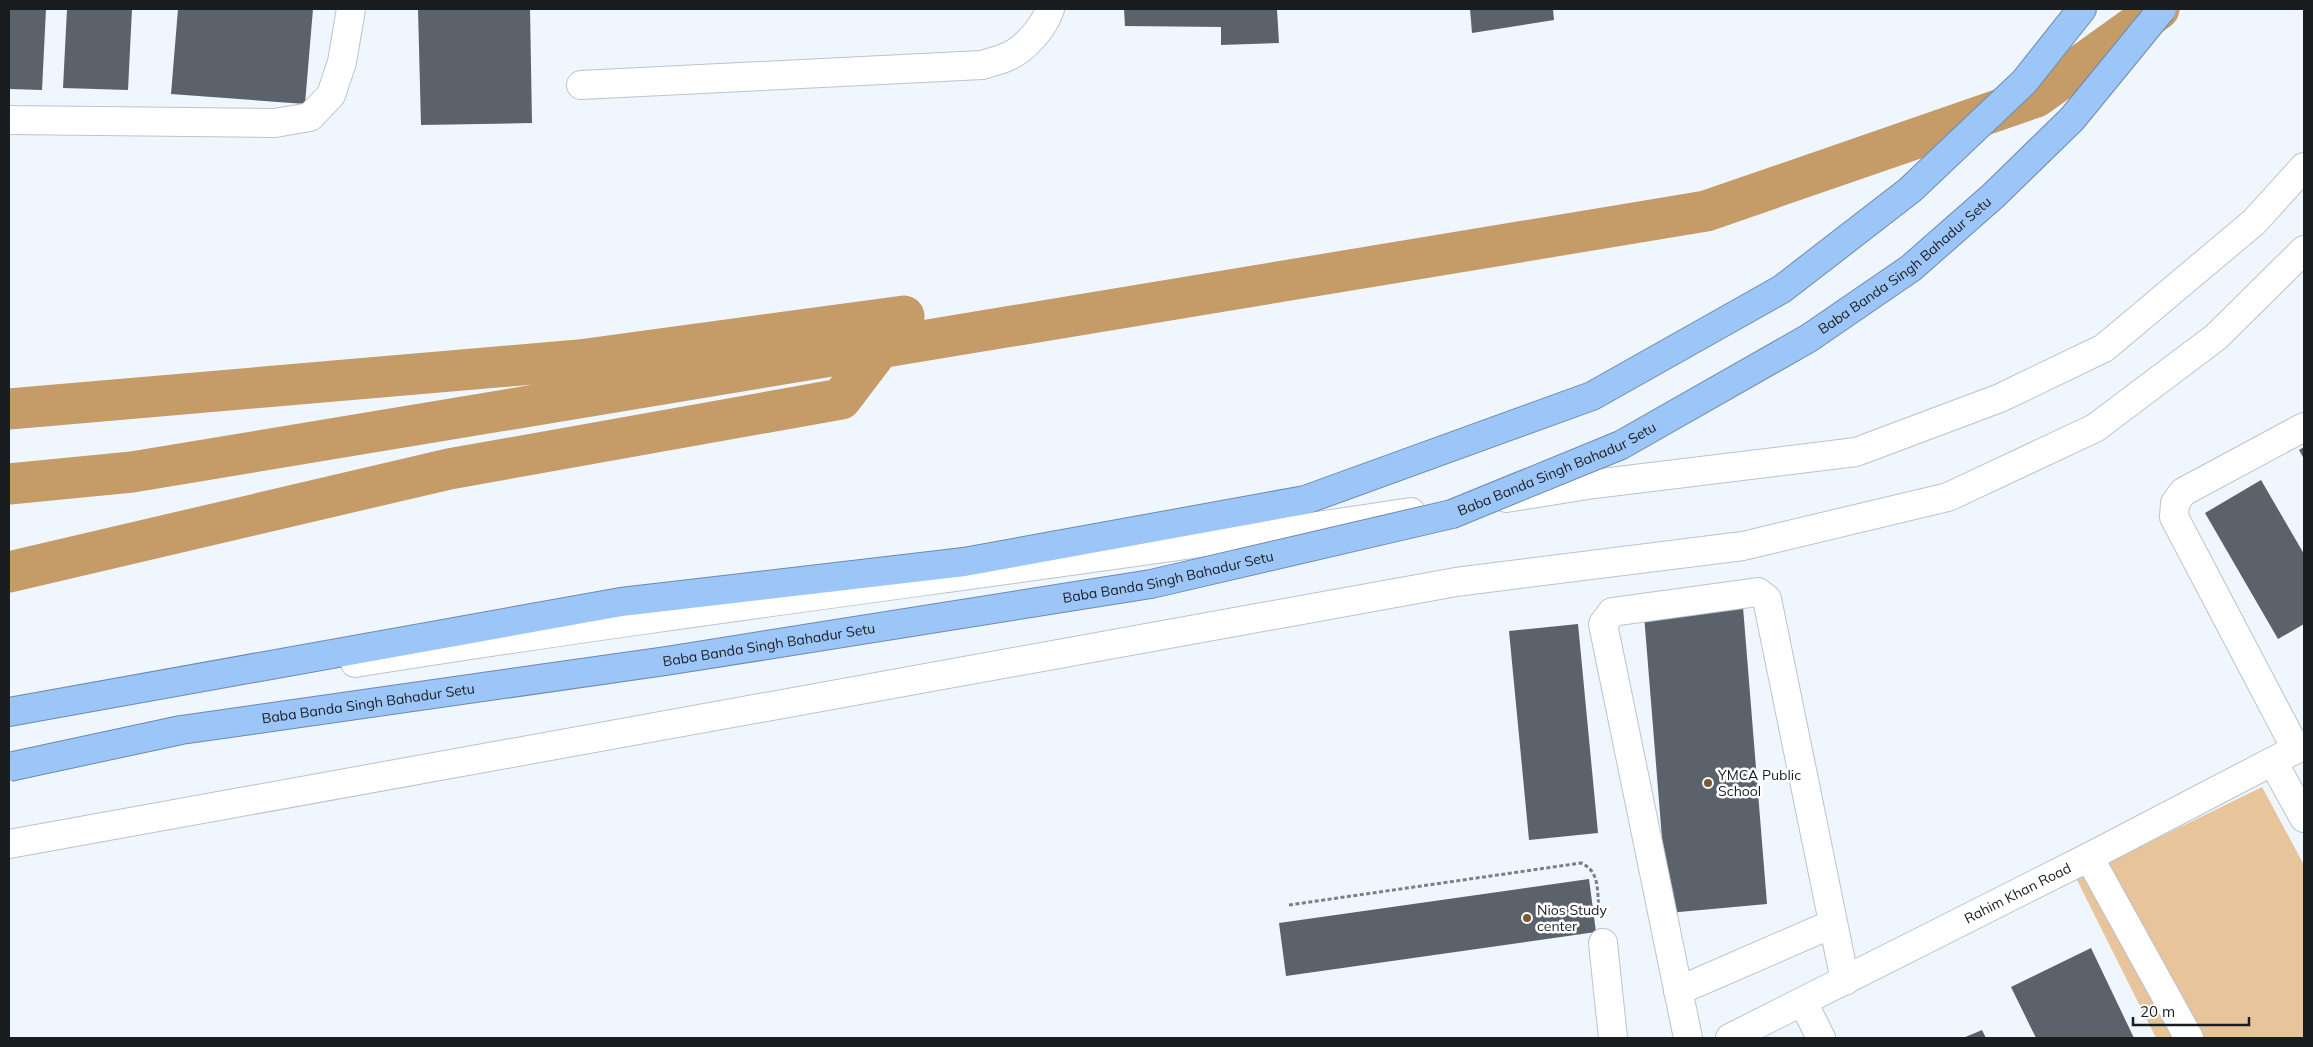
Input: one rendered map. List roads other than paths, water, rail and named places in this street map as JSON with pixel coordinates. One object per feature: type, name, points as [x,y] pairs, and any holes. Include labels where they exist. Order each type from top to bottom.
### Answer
[{"type":"highway","points":[[9,712],[621,602],[964,562],[1305,500],[1592,396],[1782,289],[1910,190],[2024,82],[2082,9]]},
{"type":"highway","name":"Baba Banda Singh Bahadur Setu","points":[[9,767],[181,730],[666,661],[1151,584],[1452,514],[1621,445],[1809,338],[1911,268],[1992,196],[2072,119],[2162,9]]},
{"type":"street","points":[[9,120],[275,123],[310,117],[331,95],[342,62],[351,9]]},
{"type":"street","points":[[581,85],[982,65],[1010,56],[1030,40],[1047,17],[1050,9]]},
{"type":"street","points":[[9,723],[136,698],[554,631],[1183,547],[1594,484],[1856,452],[2000,398],[2104,348],[2254,222],[2304,167]]},
{"type":"street","points":[[9,844],[1456,582],[1743,546],[1948,497],[2095,428],[2216,338],[2304,250]]},
{"type":"street","points":[[2304,427],[2182,492],[2175,503],[2174,517],[2291,752],[2304,818]]},
{"type":"street","points":[[1688,1038],[1603,624],[1612,612],[1758,592],[1767,599],[1845,981]]},
{"type":"street","name":"Rahim Khan Road","points":[[1730,1038],[2089,857],[2291,752]]},
{"type":"street","points":[[2089,857],[2189,1038]]},
{"type":"street","points":[[1678,991],[1832,924]]},
{"type":"street","points":[[1603,943],[1613,1038]]},
{"type":"street","points":[[1803,1002],[1821,1038]]},
{"type":"waterway","points":[[9,484],[132,472],[1706,211],[2036,97],[2159,9]]},
{"type":"waterway","points":[[9,409],[579,360],[904,316],[841,399],[449,469],[9,572]]},
{"type":"place","name":"YMCA Public School","points":[[1708,783]]},
{"type":"place","name":"Nios Study center","points":[[1527,918]]}]
